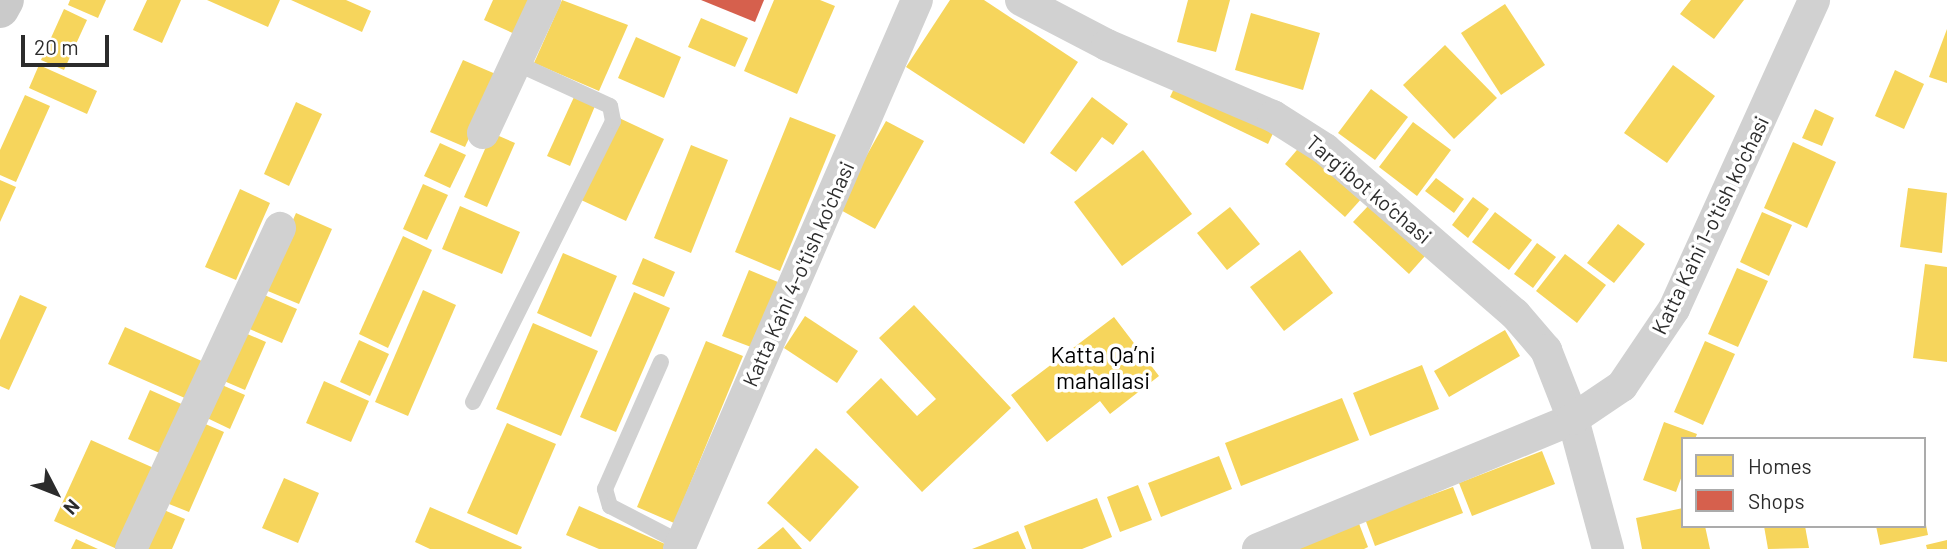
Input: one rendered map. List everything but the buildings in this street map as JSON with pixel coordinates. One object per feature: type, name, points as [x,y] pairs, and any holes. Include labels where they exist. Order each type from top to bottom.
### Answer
[{"type":"street","points":[[0,9],[5,0]]},
{"type":"street","points":[[482,133],[545,0]]},
{"type":"street","name":"Katta Ka'ni 4-o'tish ko'chasi","points":[[680,546],[917,0]]},
{"type":"street","name":"Targ‘ibot ko‘chasi","points":[[1021,0],[1107,45],[1273,117],[1325,149],[1515,314],[1546,349],[1573,419],[1608,549]]},
{"type":"street","name":"Katta Ka'ni 1-o'tish ko'chasi","points":[[1258,549],[1573,419],[1630,378],[1674,309],[1814,0]]},
{"type":"street","points":[[131,549],[280,228]]},
{"type":"lane","points":[[472,401],[613,121],[610,106],[516,62]]},
{"type":"lane","points":[[661,362],[604,489],[610,506],[680,546]]},
{"type":"district","name":"Katta Qaʼni mahallasi","points":[[1103,367]]}]
